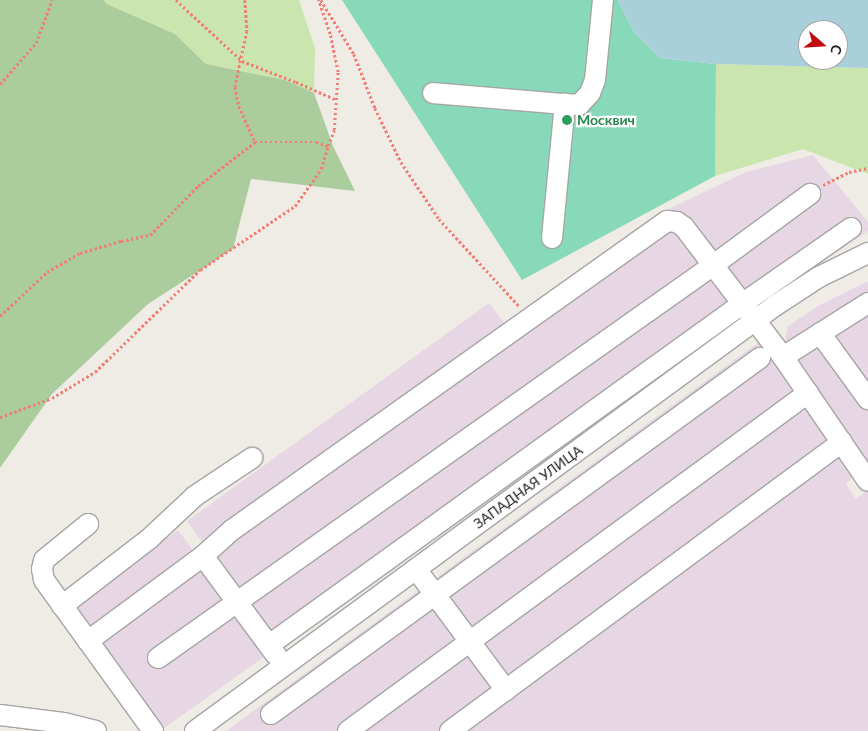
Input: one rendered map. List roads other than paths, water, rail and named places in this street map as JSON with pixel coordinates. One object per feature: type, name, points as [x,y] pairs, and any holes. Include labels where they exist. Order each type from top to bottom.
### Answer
[{"type":"street","points":[[434,93],[579,104],[590,93],[595,80],[603,0]]},
{"type":"street","points":[[552,238],[565,104]]},
{"type":"street","points":[[158,658],[712,266],[810,194]]},
{"type":"street","points":[[88,640],[203,556],[232,530],[667,221],[677,222],[684,227],[783,357],[868,481]]},
{"type":"street","points":[[269,645],[742,304],[851,228]]},
{"type":"street","name":"ЗАПАДНАЯ УЛИЦА","points":[[195,731],[755,320],[819,277],[868,253]]},
{"type":"street","points":[[783,357],[868,303]]},
{"type":"street","points":[[820,333],[868,399]]},
{"type":"street","points":[[271,714],[760,358]]},
{"type":"street","points":[[348,731],[808,393]]},
{"type":"street","points":[[450,731],[842,442]]},
{"type":"street","points":[[62,606],[149,539],[195,496],[252,458]]},
{"type":"street","points":[[88,524],[44,560],[42,569],[44,580],[153,731]]},
{"type":"street","points":[[203,556],[284,665]]},
{"type":"street","points":[[416,569],[506,690]]},
{"type":"street","points":[[0,715],[64,723],[96,731]]},
{"type":"water","points":[[618,0],[868,0],[868,68],[848,67],[848,20],[798,20],[798,66],[716,64],[660,58],[634,32]]},
{"type":"place","name":"Москвич","points":[[567,120]]}]
